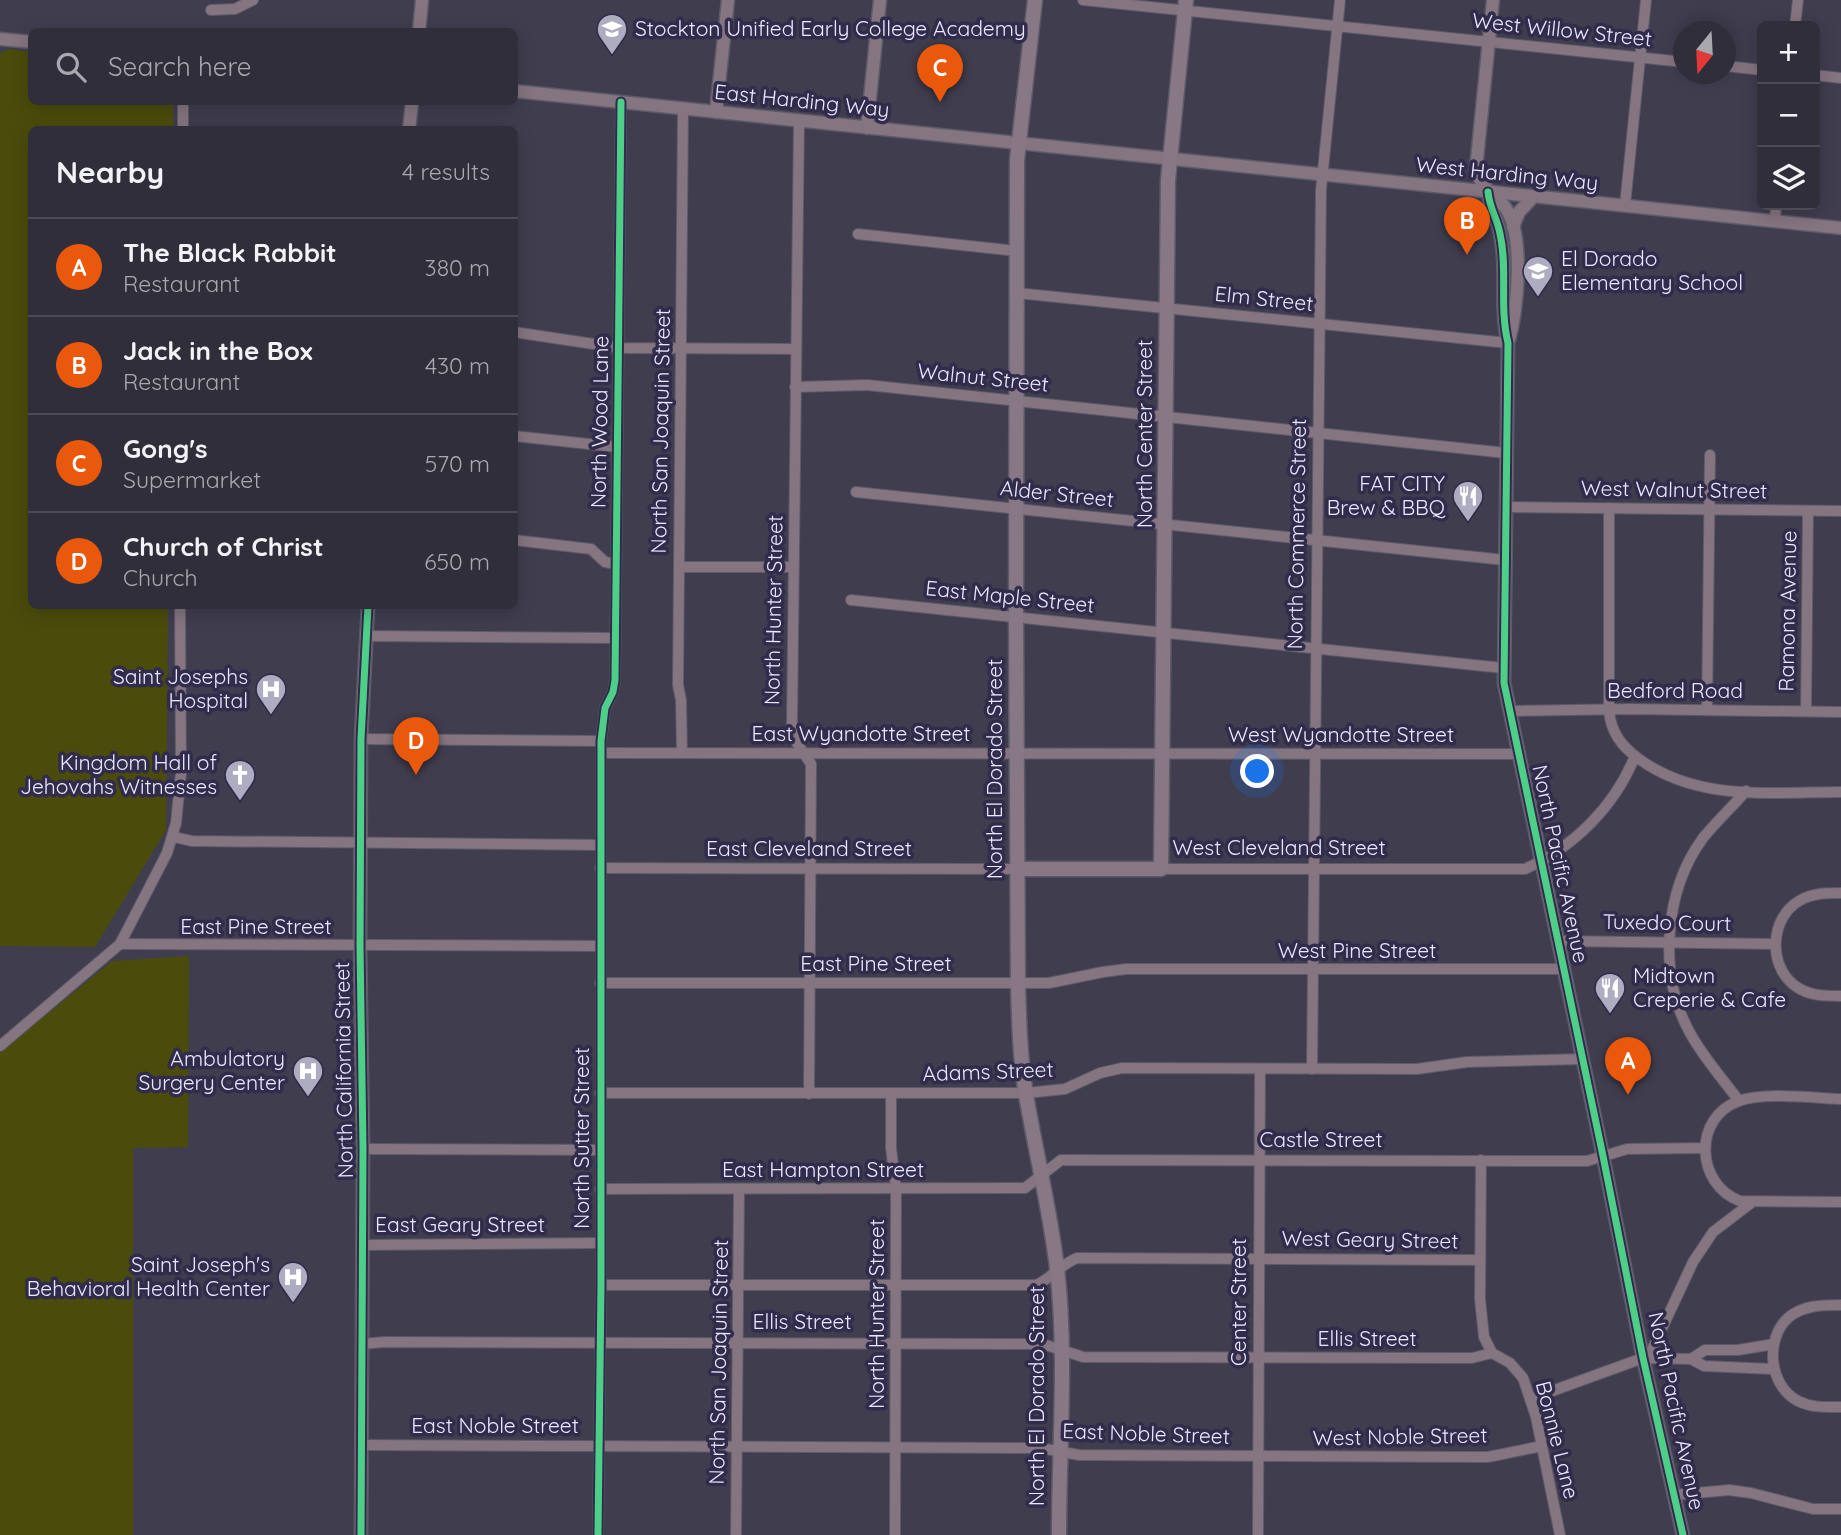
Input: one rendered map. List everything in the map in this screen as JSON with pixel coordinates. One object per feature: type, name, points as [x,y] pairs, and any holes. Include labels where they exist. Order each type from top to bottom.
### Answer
[{"type":"main road","name":"North El Dorado Street","points":[[1035,0],[1019,143],[1016,869],[1019,1042],[1057,1270],[1062,1351],[1059,1535]]},
{"type":"main road","name":"North Center Street","points":[[1161,869],[1170,159],[1186,5]]},
{"type":"main road","name":"West Cleveland Street","points":[[1016,869],[1161,869]]},
{"type":"street","points":[[211,10],[235,9],[253,0]]},
{"type":"street","points":[[419,28],[422,0]]},
{"type":"street","points":[[716,112],[728,0]]},
{"type":"street","points":[[867,128],[880,0]]},
{"type":"street","name":"West Willow Street","points":[[1083,0],[1186,5],[1337,26],[1673,61]]},
{"type":"street","name":"North Commerce Street","points":[[1312,1069],[1321,174],[1340,0]]},
{"type":"street","points":[[1489,192],[1480,182],[1476,169],[1493,0]]},
{"type":"street","points":[[1625,205],[1646,0]]},
{"type":"street","points":[[1796,21],[1798,0]]},
{"type":"street","points":[[0,39],[28,42]]},
{"type":"street","points":[[1736,67],[1757,69]]},
{"type":"street","points":[[1820,76],[1841,78]]},
{"type":"street","name":"East Harding Way","points":[[518,91],[1170,159]]},
{"type":"street","name":"North Wood Lane","points":[[601,741],[605,708],[613,692],[615,680],[621,102]]},
{"type":"street","points":[[183,105],[183,126]]},
{"type":"street","points":[[409,126],[412,105]]},
{"type":"street","name":"North San Joaquin Street","points":[[682,753],[678,685],[683,108]]},
{"type":"street","name":"North Hunter Street","points":[[799,121],[792,724],[794,738],[811,764],[809,1094]]},
{"type":"street","name":"West Harding Way","points":[[1170,159],[1841,228]]},
{"type":"street","name":"North Pacific Avenue","points":[[1489,192],[1506,208],[1516,235],[1518,266],[1514,322],[1508,343]]},
{"type":"street","name":"North Pacific Avenue","points":[[1489,192],[1490,209],[1500,233],[1503,321],[1508,343],[1504,683],[1643,1358],[1683,1535]]},
{"type":"street","points":[[1513,227],[1519,212],[1534,196]]},
{"type":"street","points":[[1774,221],[1775,210]]},
{"type":"street","points":[[858,234],[1017,251]]},
{"type":"street","name":"Elm Street","points":[[1017,293],[1508,343]]},
{"type":"street","points":[[518,333],[620,348],[796,349]]},
{"type":"street","name":"Walnut Street","points":[[795,387],[867,385],[1166,416]]},
{"type":"street","points":[[1166,416],[1506,453]]},
{"type":"street","points":[[518,436],[617,447]]},
{"type":"street","points":[[1707,710],[1710,455]]},
{"type":"street","name":"Alder Street","points":[[856,492],[1505,560]]},
{"type":"street","name":"West Walnut Street","points":[[1506,507],[1841,511]]},
{"type":"street","points":[[1609,509],[1609,711],[1612,730],[1627,749],[1656,771],[1687,785],[1712,790],[1841,792]]},
{"type":"street","name":"Ramona Avenue","points":[[1806,711],[1808,511]]},
{"type":"street","points":[[518,540],[591,548],[605,562],[616,564]]},
{"type":"street","points":[[679,566],[793,567]]},
{"type":"street","name":"East Maple Street","points":[[851,600],[1503,668]]},
{"type":"street","points":[[0,1046],[120,944],[174,837],[181,773],[180,609]]},
{"type":"street","name":"North California Street","points":[[361,1535],[363,1149],[360,842],[361,739],[368,609]]},
{"type":"street","points":[[366,636],[615,638]]},
{"type":"street","name":"Bedford Road","points":[[1510,711],[1841,712]]},
{"type":"street","points":[[361,739],[601,741]]},
{"type":"street","name":"North Sutter Street","points":[[598,1535],[601,741]]},
{"type":"street","name":"East Wyandotte Street","points":[[601,752],[1163,754]]},
{"type":"street","name":"West Wyandotte Street","points":[[1163,754],[1519,754]]},
{"type":"street","points":[[1541,862],[1588,827],[1627,776],[1635,756]]},
{"type":"street","points":[[1739,1101],[1698,1046],[1682,1016],[1671,974],[1670,943],[1674,905],[1696,850],[1746,791]]},
{"type":"street","points":[[174,837],[191,841],[600,845]]},
{"type":"street","name":"West Cleveland Street","points":[[1161,869],[1525,869],[1541,862]]},
{"type":"street","name":"East Cleveland Street","points":[[600,868],[1016,869]]},
{"type":"street","points":[[1841,893],[1815,894],[1792,906],[1781,919],[1774,944],[1782,972],[1795,986],[1817,995],[1841,996]]},
{"type":"street","name":"Tuxedo Court","points":[[1559,941],[1774,944]]},
{"type":"street","name":"East Pine Street","points":[[120,944],[601,946]]},
{"type":"street","name":"East Pine Street","points":[[600,983],[1049,984],[1102,972],[1150,969]]},
{"type":"street","name":"West Pine Street","points":[[1150,969],[1564,969]]},
{"type":"street","name":"Adams Street","points":[[600,1093],[1026,1093],[1065,1089],[1100,1073],[1122,1068],[1418,1069],[1467,1062],[1583,1059]]},
{"type":"street","name":"Center Street","points":[[1258,1535],[1261,1069]]},
{"type":"street","name":"North Hunter Street","points":[[891,1094],[891,1148],[897,1188],[895,1535]]},
{"type":"street","points":[[1841,1099],[1768,1098],[1739,1101],[1717,1118],[1705,1148],[1707,1167],[1718,1186],[1730,1197],[1751,1203],[1841,1202]]},
{"type":"street","name":"Castle Street","points":[[1042,1174],[1061,1160],[1587,1161],[1627,1149],[1705,1148]]},
{"type":"street","points":[[363,1149],[600,1150]]},
{"type":"street","points":[[1481,1160],[1482,1317],[1485,1338],[1492,1353]]},
{"type":"street","name":"East Hampton Street","points":[[600,1189],[1025,1188],[1042,1174]]},
{"type":"street","name":"North San Joaquin Street","points":[[736,1535],[739,1189]]},
{"type":"street","points":[[1643,1358],[1652,1350],[1685,1277],[1713,1232],[1751,1203]]},
{"type":"street","name":"East Geary Street","points":[[363,1245],[600,1243]]},
{"type":"street","points":[[601,1285],[1036,1285],[1077,1258],[1258,1258]]},
{"type":"street","name":"West Geary Street","points":[[1258,1258],[1480,1260]]},
{"type":"street","points":[[1841,1305],[1820,1305],[1797,1312],[1786,1320],[1774,1343],[1773,1369],[1784,1389],[1797,1401],[1816,1407],[1841,1407]]},
{"type":"street","name":"Ellis Street","points":[[362,1344],[599,1341],[1043,1344],[1083,1357],[1472,1358],[1492,1353]]},
{"type":"street","points":[[1691,1359],[1705,1350],[1738,1350],[1774,1343]]},
{"type":"street","name":"Bonnie Lane","points":[[1492,1353],[1510,1363],[1523,1378],[1542,1446],[1560,1535]]},
{"type":"street","points":[[1530,1399],[1643,1358],[1691,1359],[1704,1366],[1773,1369]]},
{"type":"street","name":"East Noble Street","points":[[361,1445],[896,1446],[1041,1448],[1079,1455],[1258,1457]]},
{"type":"street","name":"West Noble Street","points":[[1258,1457],[1488,1457],[1542,1446]]},
{"type":"street","points":[[1674,1495],[1729,1490],[1813,1509],[1841,1510]]},
{"type":"shaded area","points":[[9,49],[28,52],[28,105],[173,105],[173,126],[28,126],[28,609],[168,609],[166,830],[95,947],[0,946],[0,54]]},
{"type":"shaded area","points":[[189,956],[188,1147],[133,1148],[133,1535],[0,1535],[0,1053],[112,961]]},
{"type":"cycle path","points":[[598,1535],[601,741],[605,708],[613,692],[615,680],[621,102]]},
{"type":"cycle path","points":[[1488,192],[1502,247],[1504,315],[1508,343],[1504,683],[1643,1358],[1683,1535]]},
{"type":"cycle path","points":[[361,1535],[361,739],[368,609]]},
{"type":"place","name":"Stockton Unified Early College Academy","points":[[612,56]]},
{"type":"place","name":"Gong's","points":[[940,102]]},
{"type":"place","name":"Jack in the Box","points":[[1467,255]]},
{"type":"place","name":"El Dorado Elementary School","points":[[1538,298]]},
{"type":"place","name":"FAT CITY Brew & BBQ","points":[[1468,523]]},
{"type":"place","name":"Saint Josephs Hospital","points":[[271,716]]},
{"type":"place","name":"Church of Christ","points":[[416,775]]},
{"type":"place","name":"Kingdom Hall of Jehovahs Witnesses","points":[[240,802]]},
{"type":"place","name":"Midtown Creperie & Cafe","points":[[1610,1015]]},
{"type":"place","name":"The Black Rabbit","points":[[1628,1095]]},
{"type":"place","name":"Ambulatory Surgery Center","points":[[308,1098]]},
{"type":"place","name":"Saint Joseph's Behavioral Health Center","points":[[293,1304]]}]
